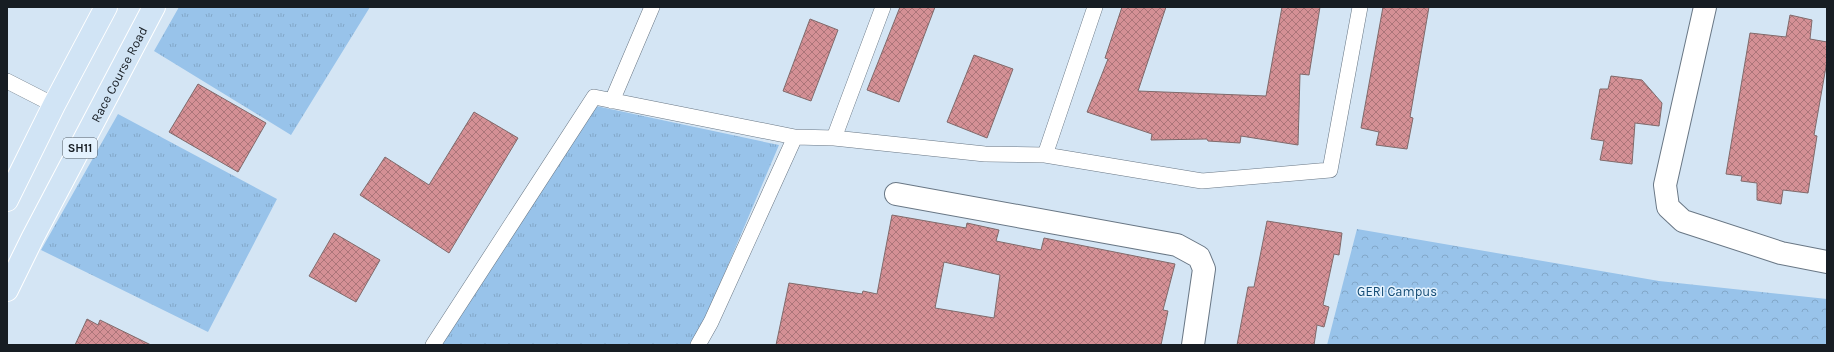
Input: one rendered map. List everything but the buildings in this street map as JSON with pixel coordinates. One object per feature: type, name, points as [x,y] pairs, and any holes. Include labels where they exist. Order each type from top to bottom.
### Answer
[{"type":"main road","points":[[7,200],[54,105],[106,7]]},
{"type":"main road","name":"Race Course Road","points":[[7,290],[154,7]]},
{"type":"street","points":[[1705,7],[1665,185],[1668,207],[1683,221],[1781,253],[1827,262]]},
{"type":"street","points":[[896,194],[1176,245],[1188,250],[1198,257],[1204,269],[1193,345]]},
{"type":"lane","points":[[612,101],[652,7]]},
{"type":"lane","points":[[834,138],[884,7]]},
{"type":"lane","points":[[1045,155],[1095,7]]},
{"type":"lane","points":[[433,345],[594,97],[795,137],[834,138],[985,154],[1045,155],[1202,181],[1330,170],[1360,7]]},
{"type":"lane","points":[[7,81],[54,105]]},
{"type":"lane","points":[[698,345],[795,137]]},
{"type":"green space","points":[[179,7],[370,7],[291,135],[154,51]]},
{"type":"green space","points":[[596,106],[779,145],[706,317],[691,345],[440,345]]},
{"type":"green space","points":[[118,114],[277,199],[208,332],[41,250]]},
{"type":"green space","name":"GERI Campus","points":[[1357,229],[1659,281],[1827,299],[1827,345],[1327,345]]}]
